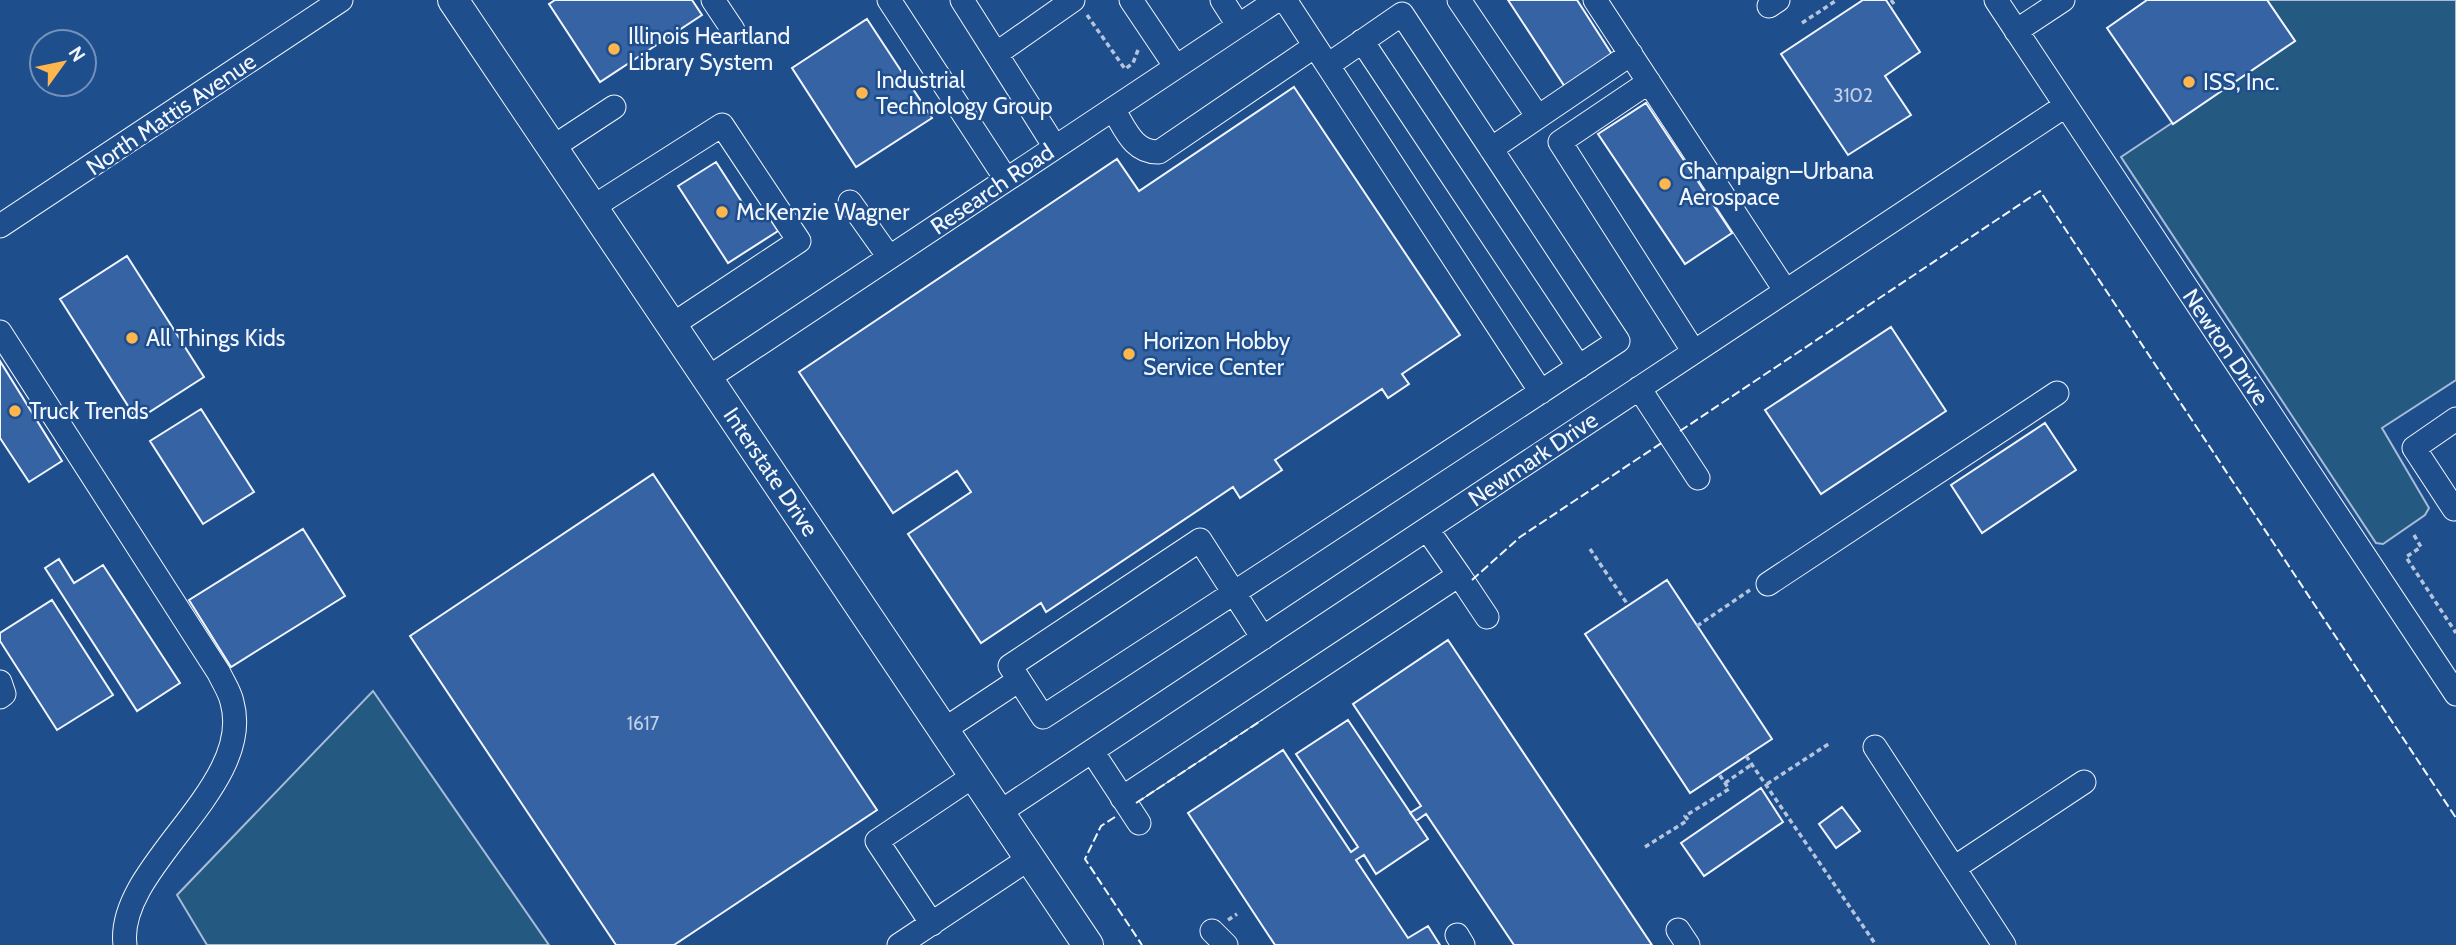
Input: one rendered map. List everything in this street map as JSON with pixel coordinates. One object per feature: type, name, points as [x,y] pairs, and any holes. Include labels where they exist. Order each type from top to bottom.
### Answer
[{"type":"main road","name":"Interstate Drive","points":[[453,0],[1088,945]]},
{"type":"street","name":"North Mattis Avenue","points":[[0,226],[341,0]]},
{"type":"street","points":[[713,0],[733,30]]},
{"type":"street","points":[[889,0],[1006,180]]},
{"type":"street","points":[[962,0],[1055,147]]},
{"type":"street","points":[[1131,0],[1176,67]]},
{"type":"street","points":[[1222,0],[1238,25]]},
{"type":"street","name":"Research Road","points":[[708,378],[1277,0]]},
{"type":"street","points":[[1285,0],[1541,392]]},
{"type":"street","points":[[1460,0],[1538,117]]},
{"type":"street","points":[[1595,0],[1785,290]]},
{"type":"street","name":"Newton Drive","points":[[1996,0],[2456,694]]},
{"type":"street","points":[[2016,31],[2063,0]]},
{"type":"street","points":[[996,54],[1077,4]]},
{"type":"street","points":[[1113,109],[1138,148],[1145,153],[1159,152],[1321,56],[1362,41],[1402,14],[1618,341],[1541,392],[1234,593],[1043,718],[1010,666],[1200,540],[1234,593],[1262,638]]},
{"type":"street","points":[[1362,41],[1579,367]]},
{"type":"street","points":[[1491,149],[1631,54]]},
{"type":"street","points":[[1649,82],[1560,142],[1693,352]]},
{"type":"street","name":"Newmark Drive","points":[[1000,812],[2065,106]]},
{"type":"street","points":[[553,147],[614,107]]},
{"type":"street","points":[[593,207],[722,125],[799,241],[672,325]]},
{"type":"street","points":[[850,202],[889,257]]},
{"type":"street","points":[[0,332],[219,673],[233,702],[234,729],[226,758],[196,811],[155,866],[135,899],[123,929],[125,945]]},
{"type":"street","points":[[1639,388],[1699,478]]},
{"type":"street","points":[[1762,586],[2057,394]]},
{"type":"street","points":[[2454,509],[2414,448],[2456,419]]},
{"type":"street","points":[[1427,528],[1487,617]]},
{"type":"street","points":[[1122,798],[1459,575]]},
{"type":"street","points":[[945,729],[1019,680]]},
{"type":"street","points":[[0,682],[4,694],[0,697]]},
{"type":"street","points":[[1875,747],[1954,868],[1995,942]]},
{"type":"street","points":[[1092,751],[1139,823]]},
{"type":"street","points":[[932,924],[877,841],[975,775]]},
{"type":"street","points":[[1954,868],[2084,782]]},
{"type":"street","points":[[900,945],[1030,858]]},
{"type":"path","points":[[1802,23],[1837,0]]},
{"type":"path","points":[[1891,0],[1894,4],[1891,7]]},
{"type":"path","points":[[1077,4],[1125,69],[1133,62],[1147,23]]},
{"type":"path","points":[[2414,535],[2421,547],[2406,557],[2456,633]]},
{"type":"path","points":[[1590,550],[1628,606]]},
{"type":"path","points":[[1697,626],[1762,586]]},
{"type":"path","points":[[1767,784],[1830,743]]},
{"type":"path","points":[[1746,756],[1875,945]]},
{"type":"path","points":[[1725,783],[1751,765]]},
{"type":"path","points":[[1645,847],[1688,820],[1685,816],[1729,789],[1719,774]]},
{"type":"shaded area","points":[[2267,0],[2456,0],[2456,380],[2382,428],[2429,508],[2425,515],[2383,544],[2376,543],[2121,157],[2295,41]]},
{"type":"shaded area","points":[[373,691],[549,945],[207,945],[177,895]]},
{"type":"building","name":"Illinois Heartland Library System","points":[[555,0],[692,0],[702,15],[600,82],[549,4]]},
{"type":"building","points":[[1508,0],[1577,0],[1613,56],[1565,87]]},
{"type":"building","points":[[1863,0],[1886,0],[1920,52],[1885,76],[1911,115],[1848,155],[1781,54]]},
{"type":"building","name":"ISS, Inc.","points":[[2147,0],[2267,0],[2295,41],[2173,124],[2107,28]]},
{"type":"building","name":"Industrial Technology Group","points":[[867,19],[932,118],[856,167],[792,68]]},
{"type":"building","name":"Horizon Hobby Service Center","points":[[1294,87],[1460,335],[1402,374],[1409,384],[1388,398],[1382,389],[1275,460],[1282,470],[1240,498],[1233,487],[1046,612],[1041,603],[981,643],[908,534],[971,492],[957,471],[893,513],[799,372],[1117,159],[1139,191]]},
{"type":"building","name":"Champaign–Urbana Aerospace","points":[[1646,103],[1732,233],[1685,264],[1598,134]]},
{"type":"building","name":"McKenzie Wagner","points":[[716,162],[751,216],[763,208],[778,231],[728,263],[678,186]]},
{"type":"building","name":"All Things Kids","points":[[127,256],[204,377],[137,420],[60,299]]},
{"type":"building","points":[[1891,327],[1946,411],[1821,494],[1765,410]]},
{"type":"building","name":"Truck Trends","points":[[0,361],[62,461],[29,482],[0,438]]},
{"type":"building","points":[[201,409],[254,492],[203,524],[150,441]]},
{"type":"building","points":[[2045,423],[2076,470],[1982,533],[1951,485]]},
{"type":"building","points":[[653,474],[877,810],[674,945],[616,945],[410,636]]},
{"type":"building","points":[[303,529],[345,596],[231,667],[189,600]]},
{"type":"building","points":[[59,559],[74,583],[103,565],[180,683],[137,711],[45,568]]},
{"type":"building","points":[[1667,580],[1772,739],[1690,793],[1585,634]]},
{"type":"building","points":[[52,600],[113,695],[57,730],[0,641],[0,633]]},
{"type":"building","points":[[1448,640],[1652,945],[1514,945],[1426,814],[1416,821],[1410,813],[1421,806],[1353,704]]},
{"type":"building","points":[[1348,720],[1428,839],[1376,874],[1364,855],[1356,860],[1408,938],[1428,926],[1440,945],[1275,945],[1188,813],[1283,750],[1351,852],[1358,847],[1296,754]]},
{"type":"building","points":[[1761,788],[1783,822],[1704,876],[1681,843]]},
{"type":"building","points":[[1842,807],[1860,831],[1836,848],[1819,824]]},
{"type":"fence","points":[[1680,431],[2040,191],[2456,818]]},
{"type":"fence","points":[[1472,580],[1520,537],[1663,442]]},
{"type":"fence","points":[[1136,803],[1262,720]]},
{"type":"fence","points":[[1115,817],[1101,826],[1085,859],[1142,945]]},
{"type":"place","name":"Illinois Heartland Library System","points":[[614,49]]},
{"type":"place","name":"ISS, Inc.","points":[[2189,82]]},
{"type":"place","name":"Industrial Technology Group","points":[[862,93]]},
{"type":"place","name":"Champaign–Urbana Aerospace","points":[[1665,184]]},
{"type":"place","name":"McKenzie Wagner","points":[[722,212]]},
{"type":"place","name":"All Things Kids","points":[[132,338]]},
{"type":"place","name":"Horizon Hobby Service Center","points":[[1129,354]]},
{"type":"place","name":"Truck Trends","points":[[15,411]]}]
